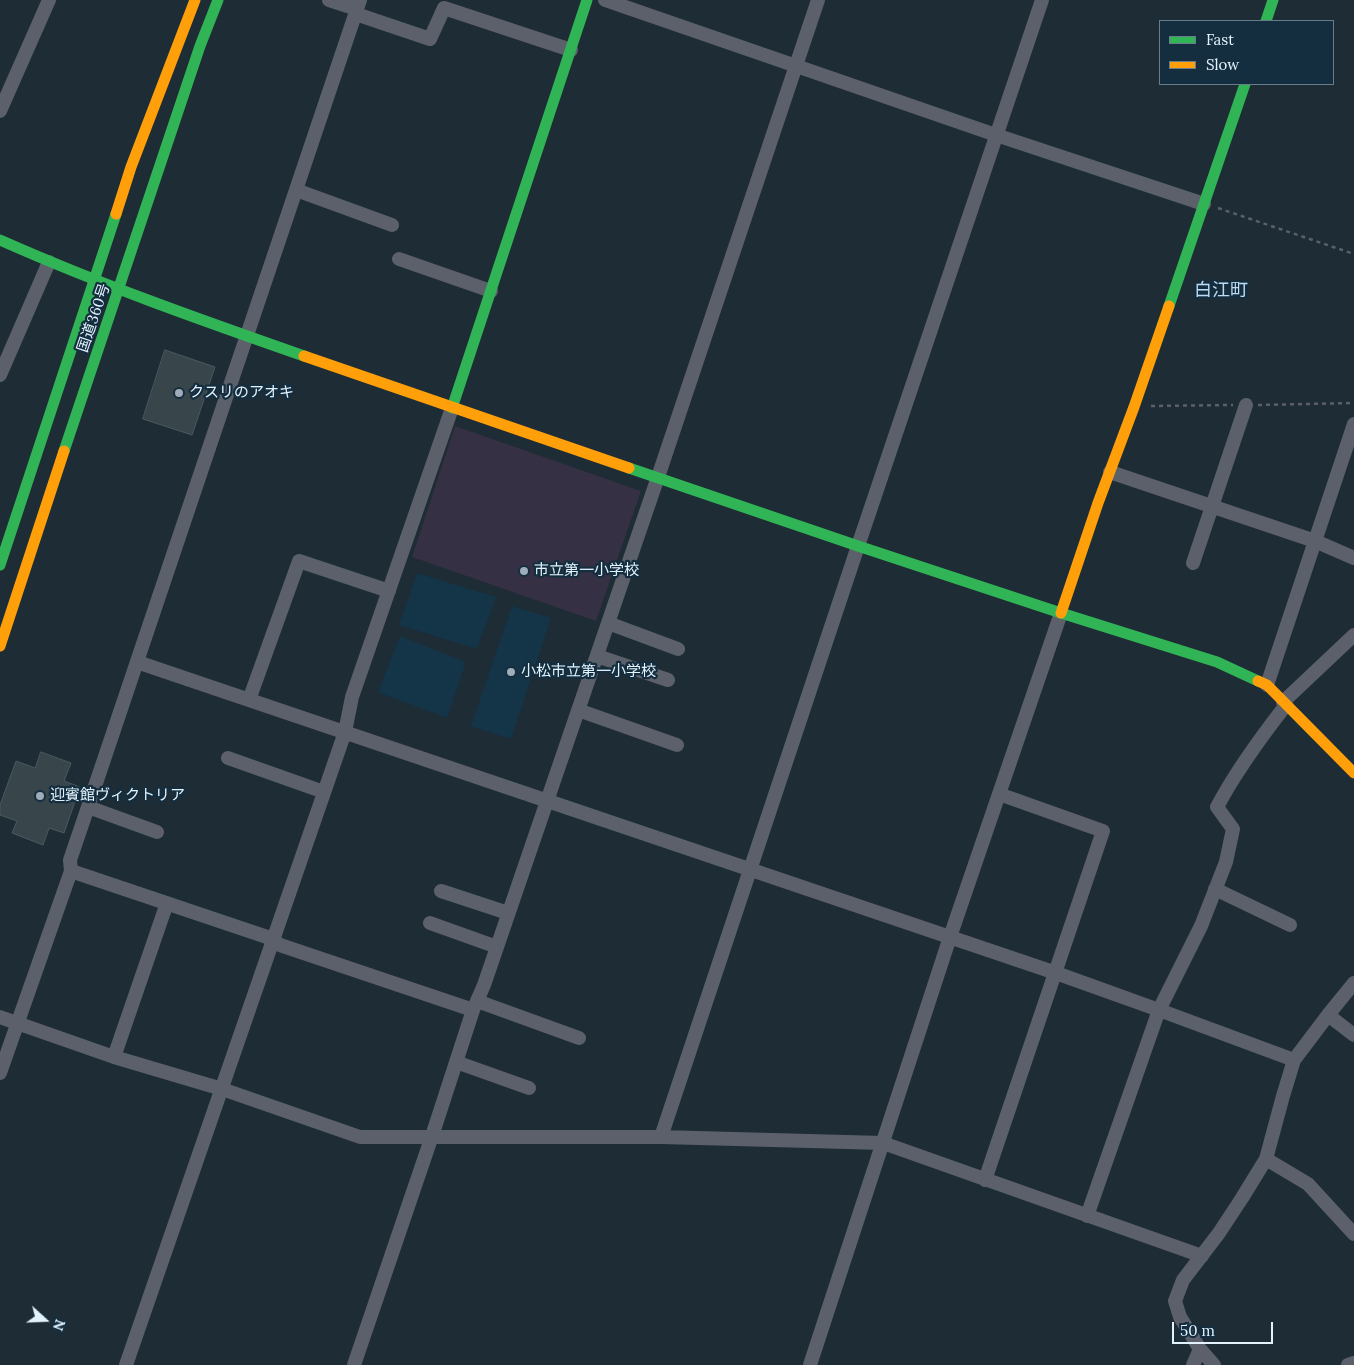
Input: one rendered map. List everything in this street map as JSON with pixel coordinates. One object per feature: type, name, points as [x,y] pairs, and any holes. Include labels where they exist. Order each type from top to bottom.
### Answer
[{"type":"main road","name":"国道360号","points":[[0,565],[131,166],[195,0]]},
{"type":"main road","name":"国道360号","points":[[0,646],[200,46],[218,0]]},
{"type":"main road","points":[[452,408],[587,0]]},
{"type":"main road","points":[[1266,20],[1273,0]]},
{"type":"main road","points":[[1061,613],[1138,398],[1245,85]]},
{"type":"main road","points":[[0,240],[49,262],[119,289],[246,336],[452,408],[858,546],[1217,662],[1267,685],[1354,773]]},
{"type":"street","points":[[0,111],[49,0]]},
{"type":"street","points":[[329,0],[358,8],[430,39],[444,8],[571,50]]},
{"type":"street","points":[[605,0],[996,135],[1204,204]]},
{"type":"street","points":[[354,1365],[475,1005],[497,947],[658,477],[818,0]]},
{"type":"street","points":[[661,1137],[1042,0]]},
{"type":"street","points":[[0,1073],[71,871],[70,860],[358,8]]},
{"type":"street","points":[[296,190],[392,225]]},
{"type":"street","points":[[400,259],[491,291]]},
{"type":"street","points":[[0,375],[49,262]]},
{"type":"street","points":[[1192,563],[1246,405]]},
{"type":"street","points":[[126,1365],[324,792],[344,732],[352,697],[452,408]]},
{"type":"street","points":[[1267,685],[1354,424]]},
{"type":"street","points":[[1110,472],[1315,541],[1354,558]]},
{"type":"street","points":[[249,700],[298,560],[389,591]]},
{"type":"street","points":[[810,1365],[950,937],[1061,613]]},
{"type":"street","points":[[608,623],[678,649]]},
{"type":"street","points":[[1088,1216],[1159,1010],[1201,926],[1226,862],[1233,829],[1217,806],[1285,704],[1353,637]]},
{"type":"street","points":[[597,656],[668,680]]},
{"type":"street","points":[[137,662],[1056,973],[1294,1060]]},
{"type":"street","points":[[578,710],[676,745]]},
{"type":"street","points":[[228,758],[324,792]]},
{"type":"street","points":[[986,1180],[1103,831],[999,794]]},
{"type":"street","points":[[88,807],[157,832]]},
{"type":"street","points":[[71,871],[273,939],[280,945],[579,1038]]},
{"type":"street","points":[[1215,890],[1290,925]]},
{"type":"street","points":[[441,891],[508,913]]},
{"type":"street","points":[[114,1057],[167,903]]},
{"type":"street","points":[[430,923],[497,947]]},
{"type":"street","points":[[1214,1365],[1200,1349],[1180,1317],[1175,1301],[1183,1280],[1219,1233],[1266,1159],[1282,1096],[1294,1060],[1354,983]]},
{"type":"street","points":[[1328,1015],[1354,1035]]},
{"type":"street","points":[[0,1017],[114,1057],[222,1089],[360,1137],[661,1137],[883,1143],[1202,1256]]},
{"type":"street","points":[[456,1062],[529,1088]]},
{"type":"street","points":[[1266,1159],[1308,1184],[1354,1234]]},
{"type":"street","points":[[1192,1365],[1200,1349]]},
{"type":"street","points":[[1348,1365],[1354,1363]]},
{"type":"path","points":[[1204,204],[1354,254]]},
{"type":"shaded area","points":[[455,426],[641,491],[596,621],[412,557]]},
{"type":"shaded area","points":[[417,573],[496,597],[477,649],[399,625]]},
{"type":"shaded area","name":"小松市立第一小学校","points":[[512,606],[551,618],[511,739],[471,726]]},
{"type":"shaded area","points":[[400,636],[466,662],[447,718],[378,692]]},
{"type":"building","name":"クスリのアオキ","points":[[165,350],[215,367],[192,435],[143,419]]},
{"type":"building","name":"迎賓館ヴィクトリア","points":[[41,752],[71,763],[64,781],[80,787],[64,833],[49,828],[43,845],[12,833],[17,821],[0,815],[0,805],[16,761],[35,768]]},
{"type":"traffic: fast","points":[[64,451],[200,46],[218,0]]},
{"type":"traffic: fast","points":[[452,408],[587,0]]},
{"type":"traffic: fast","points":[[1266,20],[1273,0]]},
{"type":"traffic: fast","points":[[1169,306],[1245,85]]},
{"type":"traffic: fast","points":[[0,565],[116,214]]},
{"type":"traffic: fast","points":[[0,240],[113,287],[304,356]]},
{"type":"traffic: fast","points":[[629,468],[1061,613],[1217,662],[1258,681]]},
{"type":"traffic: slow","points":[[116,214],[131,167],[195,0]]},
{"type":"traffic: slow","points":[[1061,613],[1098,503],[1169,306]]},
{"type":"traffic: slow","points":[[304,356],[629,468]]},
{"type":"traffic: slow","points":[[0,646],[64,451]]},
{"type":"traffic: slow","points":[[1258,681],[1267,685],[1354,773]]},
{"type":"place","name":"クスリのアオキ","points":[[179,393]]},
{"type":"place","name":"市立第一小学校","points":[[524,571]]},
{"type":"place","name":"小松市立第一小学校","points":[[511,672]]},
{"type":"place","name":"迎賓館ヴィクトリア","points":[[40,796]]},
{"type":"district","name":"白江町","points":[[1221,291]]}]
